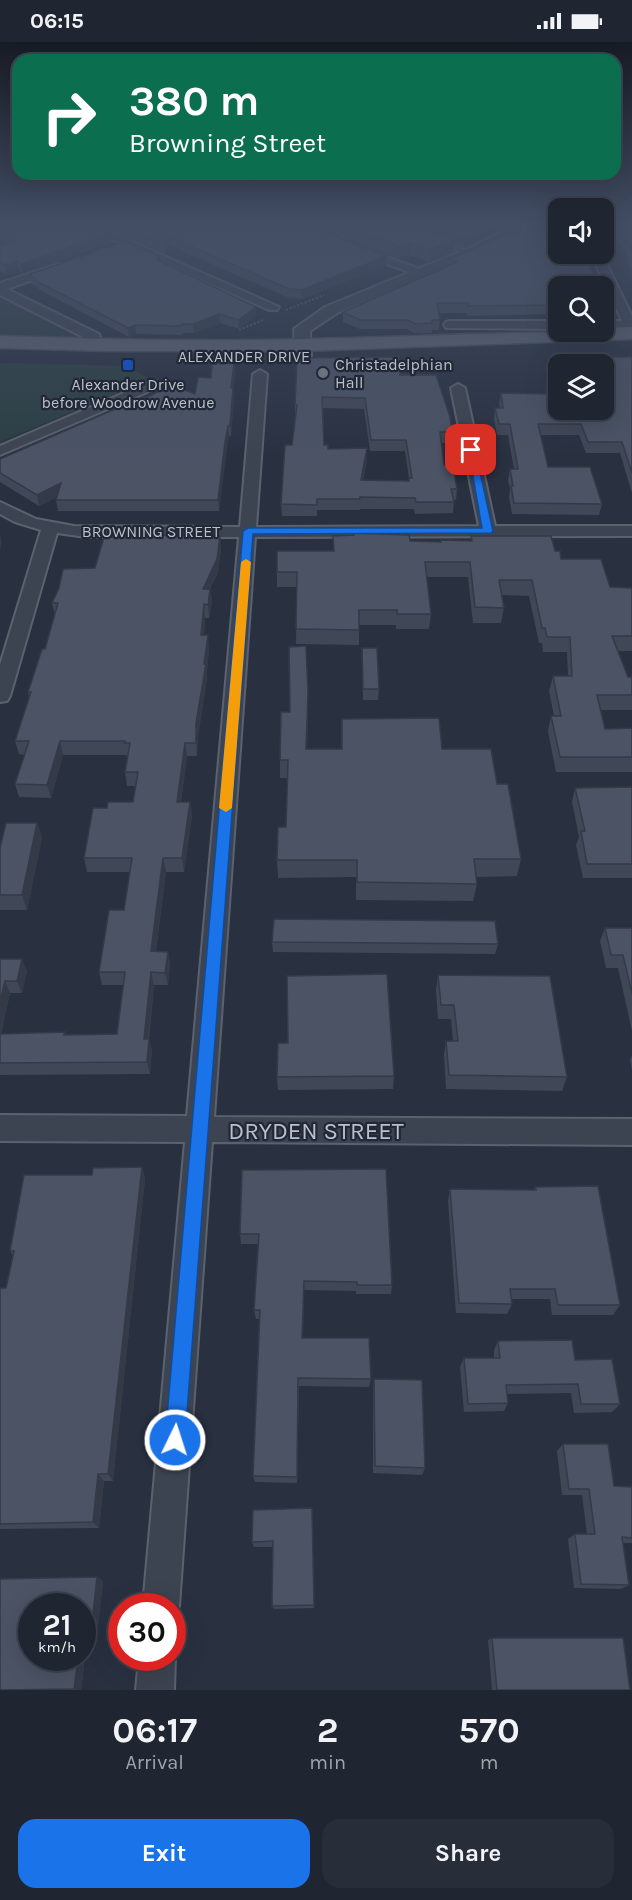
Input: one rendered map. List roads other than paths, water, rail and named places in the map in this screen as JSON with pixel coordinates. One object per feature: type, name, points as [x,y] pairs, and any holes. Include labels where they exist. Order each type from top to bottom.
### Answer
[{"type":"main road","name":"ALEXANDER DRIVE","points":[[2,351],[230,358],[309,350],[632,333]]},
{"type":"main road","name":"ALEXANDER DRIVE","points":[[2,351],[222,346],[309,350],[632,346]]},
{"type":"street","points":[[27,302],[94,337]]},
{"type":"street","points":[[254,302],[275,312]]},
{"type":"street","points":[[309,350],[304,326],[331,310],[351,302]]},
{"type":"street","points":[[614,325],[630,325],[619,302]]},
{"type":"street","points":[[450,325],[548,325]]},
{"type":"street","points":[[162,1593],[260,374]]},
{"type":"street","points":[[0,451],[154,384]]},
{"type":"street","points":[[458,388],[488,531]]},
{"type":"street","name":"BROWNING STREET","points":[[0,507],[15,517],[50,529],[86,532],[632,531]]},
{"type":"street","points":[[0,696],[50,529]]},
{"type":"street","name":"DRYDEN STREET","points":[[0,1128],[632,1132]]},
{"type":"street","points":[[155,1690],[156,1671]]},
{"type":"place","name":"Alexander Drive before Woodrow Avenue","points":[[128,365]]},
{"type":"place","name":"Christadelphian Hall","points":[[323,373]]}]
